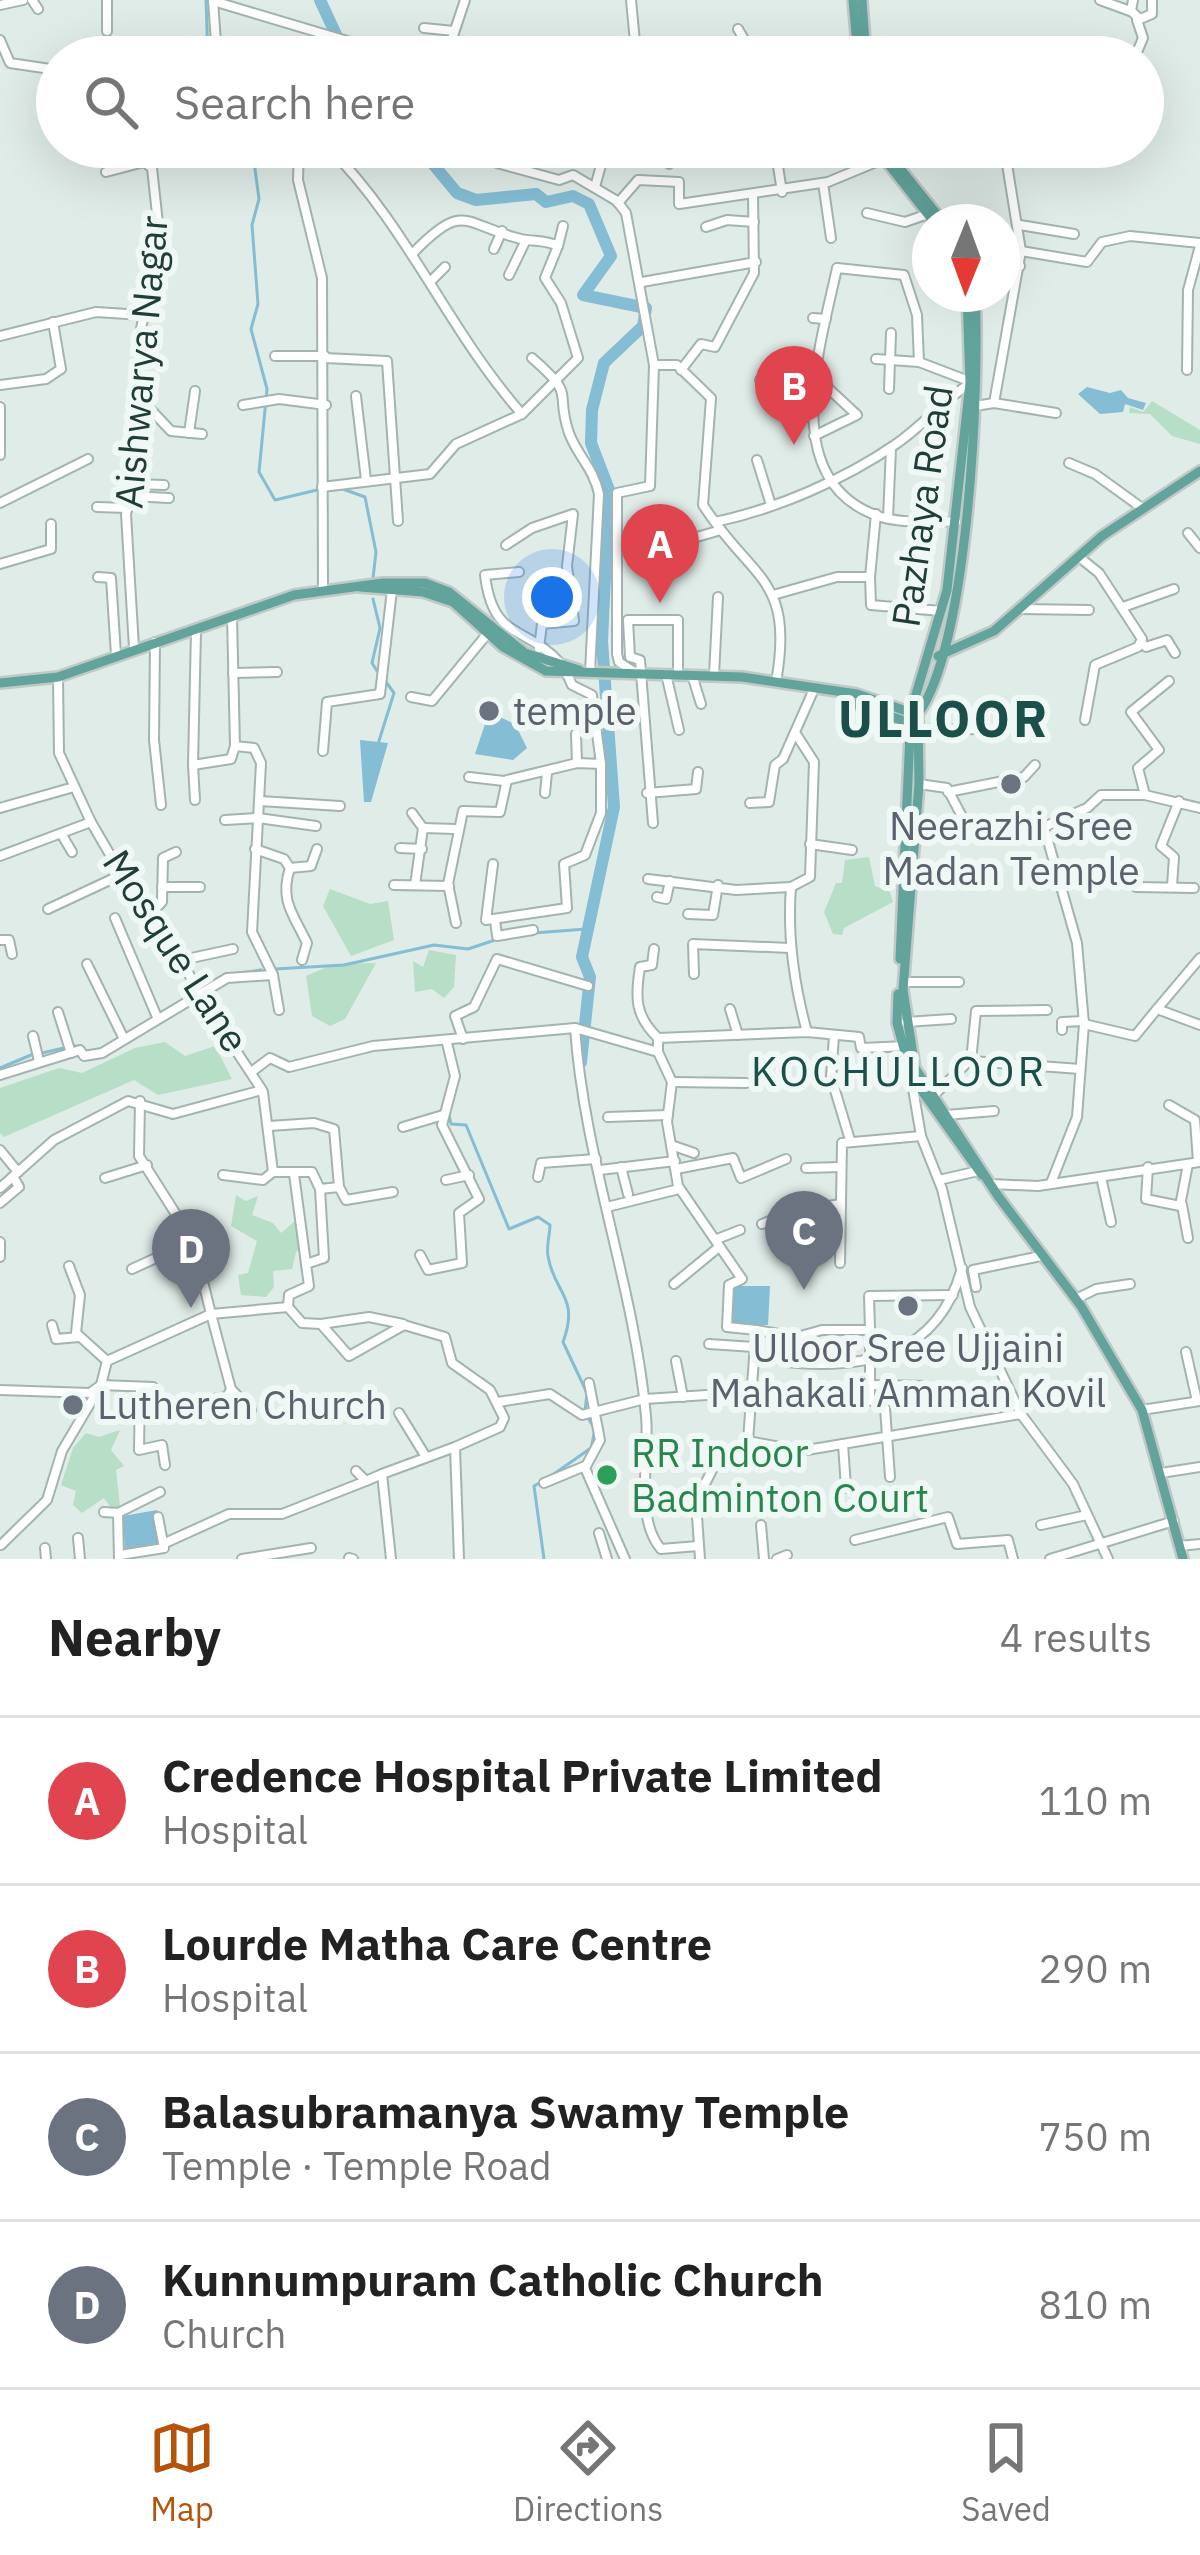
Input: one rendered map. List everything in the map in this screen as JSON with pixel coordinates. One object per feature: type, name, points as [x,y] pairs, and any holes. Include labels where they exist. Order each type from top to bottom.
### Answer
[{"type":"main road","points":[[853,0],[859,36]]},
{"type":"main road","points":[[862,0],[862,36]]},
{"type":"main road","points":[[891,168],[921,204]]},
{"type":"main road","points":[[891,168],[921,204]]},
{"type":"main road","name":"Pazhaya Road","points":[[913,716],[937,656],[973,383],[971,312]]},
{"type":"main road","points":[[932,684],[975,406],[973,383]]},
{"type":"main road","points":[[906,1046],[913,716],[932,684],[964,649],[1142,508],[1200,471]]},
{"type":"main road","points":[[0,683],[58,677],[323,589],[359,587],[436,586],[463,599],[512,644],[566,671]]},
{"type":"main road","points":[[359,587],[453,602],[528,664],[566,671],[714,675],[776,682],[842,694],[852,703],[913,716],[922,730],[897,1008],[912,1070],[978,1172],[991,1184]]},
{"type":"main road","points":[[937,656],[964,649]]},
{"type":"main road","points":[[912,1070],[1076,1299],[1142,1410],[1183,1559]]},
{"type":"street","points":[[0,5],[23,0]]},
{"type":"street","points":[[107,0],[107,32]]},
{"type":"street","points":[[216,36],[213,0],[332,36]]},
{"type":"street","points":[[452,36],[465,0]]},
{"type":"street","points":[[631,0],[634,36]]},
{"type":"street","points":[[1105,1],[1121,0]]},
{"type":"street","points":[[1105,1],[1147,18],[1153,1]]},
{"type":"street","points":[[424,28],[454,31]]},
{"type":"street","points":[[738,29],[742,36]]},
{"type":"street","points":[[0,40],[5,62],[36,67]]},
{"type":"street","name":"Aishwarya Nagar","points":[[106,172],[120,168]]},
{"type":"street","name":"Aishwarya Nagar","points":[[134,648],[127,508],[135,484],[142,315],[160,242],[152,168]]},
{"type":"street","points":[[298,168],[322,278],[323,589]]},
{"type":"street","points":[[344,168],[412,254],[493,381],[522,414]]},
{"type":"street","points":[[516,168],[559,180],[573,175],[596,187],[618,203],[632,233],[654,365],[650,486],[617,494],[617,654],[619,662],[638,674]]},
{"type":"street","points":[[596,187],[601,168]]},
{"type":"street","points":[[778,168],[782,192]]},
{"type":"street","points":[[618,203],[638,181],[679,182],[679,205],[782,192],[865,168]]},
{"type":"street","points":[[1008,168],[1016,204]]},
{"type":"street","points":[[823,183],[832,238]]},
{"type":"street","points":[[681,370],[701,344],[715,347],[756,262],[753,194]]},
{"type":"street","points":[[867,213],[912,222]]},
{"type":"street","points":[[412,254],[457,219],[473,218],[526,240],[544,239],[558,246]]},
{"type":"street","points":[[706,227],[728,220],[754,222]]},
{"type":"street","points":[[1020,266],[1020,225],[1074,234]]},
{"type":"street","points":[[322,487],[436,471],[456,444],[522,414],[578,358],[561,303],[545,278],[563,226]]},
{"type":"street","points":[[494,248],[502,231]]},
{"type":"street","points":[[1021,250],[1087,262],[1102,242],[1130,236],[1200,244],[1188,290],[1187,370]]},
{"type":"street","points":[[509,275],[526,240]]},
{"type":"street","points":[[643,282],[756,262]]},
{"type":"street","points":[[430,282],[445,267]]},
{"type":"street","points":[[919,362],[912,292],[898,272],[837,268],[808,418],[832,480],[875,514],[956,522]]},
{"type":"street","points":[[0,336],[96,312],[142,315]]},
{"type":"street","points":[[994,404],[1011,312]]},
{"type":"street","points":[[813,318],[826,319]]},
{"type":"street","points":[[0,386],[46,379],[61,369],[53,322]]},
{"type":"street","points":[[889,389],[892,333]]},
{"type":"street","points":[[275,356],[387,361],[399,478],[398,521]]},
{"type":"street","points":[[532,358],[565,392],[569,433],[595,474],[599,494],[592,672]]},
{"type":"street","points":[[876,359],[919,362],[973,383]]},
{"type":"street","points":[[654,365],[681,370],[711,398],[702,500],[718,526],[769,582],[784,640],[776,682]]},
{"type":"street","points":[[814,436],[857,415],[815,376]]},
{"type":"street","points":[[760,380],[808,418]]},
{"type":"street","points":[[683,541],[832,480],[891,448],[973,383]]},
{"type":"street","points":[[188,433],[195,391]]},
{"type":"street","points":[[356,395],[366,480]]},
{"type":"street","points":[[243,405],[279,399],[326,405]]},
{"type":"street","points":[[975,406],[994,404],[1056,413]]},
{"type":"street","points":[[0,406],[0,455]]},
{"type":"street","points":[[135,408],[152,411],[171,431],[202,434]]},
{"type":"street","points":[[888,518],[891,448]]},
{"type":"street","points":[[0,503],[88,459]]},
{"type":"street","points":[[757,460],[771,505]]},
{"type":"street","points":[[1069,463],[1107,482],[1142,508]]},
{"type":"street","points":[[135,484],[164,484]]},
{"type":"street","points":[[130,496],[169,498]]},
{"type":"street","points":[[97,507],[127,508]]},
{"type":"street","points":[[506,545],[532,528],[573,514],[566,566],[574,622],[542,624],[539,648]]},
{"type":"street","points":[[875,514],[872,605],[942,612]]},
{"type":"street","points":[[0,564],[51,549],[51,524]]},
{"type":"street","points":[[1189,533],[1200,548]]},
{"type":"street","points":[[1079,557],[1099,573],[1142,643],[1146,647],[1167,640],[1175,653]]},
{"type":"street","points":[[493,864],[485,920],[567,908],[564,864],[585,855],[601,813],[601,764],[592,694],[572,685],[566,671],[539,648],[505,628],[489,604],[485,575],[519,572]]},
{"type":"street","points":[[98,577],[111,578],[116,655]]},
{"type":"street","points":[[773,595],[837,577],[870,577]]},
{"type":"street","points":[[1123,607],[1147,594],[1174,589]]},
{"type":"street","points":[[323,751],[327,703],[380,694],[392,590]]},
{"type":"street","points":[[714,675],[718,597]]},
{"type":"street","points":[[1020,609],[1088,610]]},
{"type":"street","points":[[194,765],[231,760],[235,746],[232,617]]},
{"type":"street","points":[[653,823],[647,794],[640,660],[630,657],[628,620],[678,620],[672,674],[679,730]]},
{"type":"street","points":[[195,800],[196,631]]},
{"type":"street","points":[[411,697],[432,701],[488,633]]},
{"type":"street","points":[[155,642],[154,740],[161,805]]},
{"type":"street","points":[[1084,720],[1095,665],[1142,643]]},
{"type":"street","points":[[233,674],[278,672]]},
{"type":"street","points":[[692,675],[700,704]]},
{"type":"street","name":"Mosque Lane","points":[[16,1175],[54,1140],[128,1101],[173,1114],[262,1090],[254,1070],[198,993],[177,949],[162,944],[125,873],[91,822],[59,753],[58,677]]},
{"type":"street","points":[[1145,796],[1138,768],[1159,750],[1132,712],[1169,681]]},
{"type":"street","points":[[750,803],[769,802],[775,765],[796,734],[814,689]]},
{"type":"street","points":[[922,730],[980,729]]},
{"type":"street","points":[[576,734],[577,763]]},
{"type":"street","points":[[648,879],[736,890],[791,887],[810,877],[814,762],[796,734]]},
{"type":"street","points":[[235,746],[254,748],[260,754],[252,932],[273,975],[279,1010]]},
{"type":"street","points":[[469,777],[506,781],[577,763],[601,764]]},
{"type":"street","points":[[915,784],[948,791],[1024,777],[1035,765]]},
{"type":"street","points":[[647,794],[696,789],[698,772]]},
{"type":"street","points":[[545,793],[547,773]]},
{"type":"street","points":[[456,923],[449,886],[463,811],[500,812],[506,781]]},
{"type":"street","points":[[0,808],[74,787]]},
{"type":"street","points":[[948,791],[967,826],[987,832],[1044,827],[1087,808],[1101,795],[1180,800],[1200,808]]},
{"type":"street","points":[[1172,886],[1174,857],[1161,845],[1180,800]]},
{"type":"street","points":[[260,801],[340,806]]},
{"type":"street","points":[[412,813],[423,828],[415,885]]},
{"type":"street","points":[[225,820],[258,818],[316,826]]},
{"type":"street","points":[[0,856],[91,822]]},
{"type":"street","points":[[1044,827],[1078,943],[1084,1023],[1077,1117],[1051,1183]]},
{"type":"street","points":[[423,828],[457,829]]},
{"type":"street","points":[[62,835],[72,852]]},
{"type":"street","points":[[810,844],[852,850]]},
{"type":"street","points":[[400,848],[422,849]]},
{"type":"street","points":[[255,849],[284,859],[290,868],[289,914],[308,943],[302,960]]},
{"type":"street","points":[[290,868],[311,866],[317,849]]},
{"type":"street","points":[[149,915],[162,902],[163,858],[176,852]]},
{"type":"street","points":[[1058,873],[1112,871]]},
{"type":"street","points":[[48,909],[125,873]]},
{"type":"street","points":[[657,897],[666,898],[670,880]]},
{"type":"street","points":[[394,885],[449,886]]},
{"type":"street","points":[[688,914],[713,915],[718,885]]},
{"type":"street","points":[[162,887],[200,887]]},
{"type":"street","points":[[791,887],[790,948],[807,1032]]},
{"type":"street","points":[[1136,887],[1194,888]]},
{"type":"street","points":[[115,918],[157,1017]]},
{"type":"street","points":[[495,920],[497,936],[533,930]]},
{"type":"street","points":[[0,940],[9,940],[12,954]]},
{"type":"street","points":[[694,974],[693,944],[790,948]]},
{"type":"street","points":[[654,949],[652,965],[640,967],[637,1009],[640,1022],[658,1038],[807,1032],[859,1037],[861,1048],[906,1046]]},
{"type":"street","points":[[182,960],[233,950]]},
{"type":"street","points":[[1062,1030],[1064,1021],[1135,1036],[1200,958]]},
{"type":"street","points":[[463,1039],[455,1016],[474,1007],[497,959],[588,986]]},
{"type":"street","points":[[87,964],[124,1037]]},
{"type":"street","points":[[0,1075],[70,1053],[95,1055],[233,976],[273,975]]},
{"type":"street","points":[[904,982],[959,982]]},
{"type":"street","points":[[730,1009],[738,1035]]},
{"type":"street","points":[[1157,1009],[1200,1024]]},
{"type":"street","points":[[933,1096],[971,1060],[975,1012],[1047,1010]]},
{"type":"street","points":[[58,1012],[70,1053]]},
{"type":"street","points":[[906,1022],[951,1018]]},
{"type":"street","points":[[254,1070],[270,1058],[289,1067],[373,1046],[575,1028],[658,1052]]},
{"type":"street","points":[[575,1028],[596,1159],[645,1399],[646,1520],[661,1550],[698,1546]]},
{"type":"street","points":[[33,1036],[39,1061]]},
{"type":"street","points":[[834,1036],[831,1077],[850,1141]]},
{"type":"street","points":[[658,1038],[658,1052],[672,1082],[668,1115],[679,1189],[742,1280],[729,1285],[727,1327],[797,1337],[822,1330],[870,1330]]},
{"type":"street","points":[[420,1256],[428,1270],[462,1263],[458,1213],[479,1199],[442,1125],[455,1076],[447,1043]]},
{"type":"street","points":[[971,1060],[1080,1069]]},
{"type":"street","points":[[912,1070],[921,1136],[938,1180],[970,1306],[1021,1414],[1058,1462],[1108,1559]]},
{"type":"street","points":[[672,1082],[746,1083]]},
{"type":"street","points":[[262,1090],[273,1172]]},
{"type":"street","points":[[140,1101],[139,1156],[193,1241],[231,1389],[251,1410]]},
{"type":"street","points":[[1169,1105],[1195,1120],[1196,1163],[1181,1201],[1188,1238]]},
{"type":"street","points":[[946,1115],[994,1111]]},
{"type":"street","points":[[403,1127],[443,1115]]},
{"type":"street","points":[[608,1117],[668,1115]]},
{"type":"street","points":[[268,1126],[314,1124],[334,1130],[339,1187],[346,1200],[393,1192]]},
{"type":"street","points":[[840,1263],[842,1143],[921,1136]]},
{"type":"street","points":[[671,1145],[694,1153]]},
{"type":"street","points":[[0,1150],[20,1185],[0,1203]]},
{"type":"street","points":[[600,1170],[733,1158],[741,1178],[786,1159]]},
{"type":"street","points":[[538,1177],[541,1163],[596,1159]]},
{"type":"street","points":[[991,1184],[1051,1183],[1196,1163]]},
{"type":"street","points":[[105,1178],[147,1165]]},
{"type":"street","points":[[621,1167],[628,1194]]},
{"type":"street","points":[[806,1168],[841,1167]]},
{"type":"street","points":[[1148,1167],[1146,1199],[1172,1206],[1181,1201]]},
{"type":"street","points":[[223,1175],[263,1180],[273,1172],[314,1174],[320,1189],[325,1258],[306,1264]]},
{"type":"street","points":[[938,1180],[978,1172]]},
{"type":"street","points":[[118,1513],[120,1557],[158,1550],[229,1514],[296,1511],[500,1427],[504,1418],[498,1402],[490,1390],[453,1364],[446,1336],[369,1317],[302,1323],[288,1307],[289,1295],[309,1286],[294,1174]]},
{"type":"street","points":[[0,1189],[16,1175]]},
{"type":"street","points":[[446,1180],[469,1175]]},
{"type":"street","points":[[1101,1177],[1111,1222]]},
{"type":"street","points":[[320,1189],[339,1187]]},
{"type":"street","points":[[607,1207],[679,1189]]},
{"type":"street","points":[[762,1224],[795,1211],[842,1204]]},
{"type":"street","points":[[674,1284],[718,1243],[740,1231]]},
{"type":"street","points":[[0,1241],[0,1257]]},
{"type":"street","points":[[132,1269],[193,1241]]},
{"type":"street","points":[[976,1287],[973,1270],[1041,1256]]},
{"type":"street","points":[[69,1266],[80,1295],[79,1337]]},
{"type":"street","points":[[786,1363],[842,1367],[871,1362],[920,1336],[952,1295],[962,1266]]},
{"type":"street","points":[[1076,1299],[1096,1289],[1130,1284]]},
{"type":"street","points":[[890,1477],[885,1408],[870,1400],[869,1296],[952,1295]]},
{"type":"street","points":[[107,1360],[211,1314],[288,1307]]},
{"type":"street","points":[[52,1324],[56,1339],[79,1337],[107,1360]]},
{"type":"street","points":[[320,1324],[349,1356],[404,1325]]},
{"type":"street","points":[[700,1559],[699,1487],[720,1454],[749,1448],[756,1330]]},
{"type":"street","points":[[709,1344],[754,1347]]},
{"type":"street","points":[[1142,1410],[1198,1401],[1186,1352]]},
{"type":"street","points":[[2,1559],[1,1544],[47,1500],[62,1450],[101,1385],[107,1360]]},
{"type":"street","points":[[676,1361],[683,1397]]},
{"type":"street","points":[[544,1483],[585,1466],[599,1445],[589,1414],[589,1383]]},
{"type":"street","points":[[0,1390],[90,1393],[101,1385],[153,1387]]},
{"type":"street","points":[[871,1385],[927,1386]]},
{"type":"street","points":[[140,1387],[139,1450],[162,1445],[165,1465]]},
{"type":"street","points":[[201,1401],[227,1397],[231,1389]]},
{"type":"street","points":[[498,1402],[550,1394],[589,1414],[645,1399],[753,1392]]},
{"type":"street","points":[[399,1414],[426,1457]]},
{"type":"street","points":[[748,1441],[784,1451],[988,1424],[1021,1414]]},
{"type":"street","points":[[843,1444],[846,1488]]},
{"type":"street","points":[[455,1447],[459,1559]]},
{"type":"street","points":[[585,1466],[624,1556],[609,1559],[599,1533]]},
{"type":"street","points":[[1161,1473],[1200,1467]]},
{"type":"street","points":[[356,1471],[367,1481]]},
{"type":"street","points":[[382,1474],[391,1559]]},
{"type":"street","points":[[104,1512],[118,1513],[160,1492]]},
{"type":"street","points":[[1041,1525],[1087,1515]]},
{"type":"street","points":[[158,1516],[165,1543]]},
{"type":"street","points":[[855,1540],[948,1517],[957,1544],[1008,1540],[1013,1559]]},
{"type":"street","points":[[1050,1559],[1175,1521]]},
{"type":"street","points":[[761,1525],[764,1559]]},
{"type":"street","points":[[78,1538],[80,1559]]},
{"type":"street","points":[[1179,1546],[1200,1544]]},
{"type":"street","points":[[242,1559],[311,1548]]},
{"type":"green space","points":[[1152,401],[1200,430],[1200,444],[1172,436],[1150,414],[1129,413],[1130,407],[1143,412]]},
{"type":"green space","points":[[869,857],[875,886],[890,892],[893,902],[844,928],[842,935],[833,934],[824,912],[836,883],[842,883],[845,860]]},
{"type":"green space","points":[[330,889],[370,904],[388,901],[394,940],[351,956],[323,906]]},
{"type":"green space","points":[[429,950],[456,955],[454,987],[444,998],[432,989],[415,992],[413,961],[423,967]]},
{"type":"green space","points":[[376,963],[345,1019],[330,1026],[312,1016],[306,976],[334,964]]},
{"type":"green space","points":[[165,1042],[185,1056],[215,1046],[232,1079],[158,1095],[134,1080],[4,1137],[0,1133],[0,1088],[59,1068],[82,1073],[135,1048]]},
{"type":"green space","points":[[236,1195],[246,1201],[258,1196],[252,1215],[273,1223],[281,1233],[295,1221],[306,1245],[296,1252],[292,1269],[273,1271],[274,1287],[266,1297],[241,1295],[238,1275],[248,1273],[257,1241],[231,1226]]},
{"type":"green space","points":[[120,1430],[111,1450],[124,1466],[116,1470],[122,1524],[104,1498],[82,1513],[73,1505],[76,1491],[61,1485],[73,1448],[86,1433],[99,1437]]},
{"type":"water","points":[[1087,387],[1110,393],[1121,390],[1128,398],[1146,403],[1143,410],[1125,404],[1123,412],[1100,414],[1078,394]]},
{"type":"water","points":[[489,712],[515,724],[527,748],[513,760],[475,754]]},
{"type":"water","points":[[360,740],[388,743],[371,802],[364,802]]},
{"type":"water","points":[[731,1286],[770,1286],[768,1325],[731,1326]]},
{"type":"water","points":[[157,1510],[157,1544],[125,1549],[123,1516]]},
{"type":"waterway","points":[[206,0],[207,36]]},
{"type":"waterway","points":[[320,0],[337,36]]},
{"type":"waterway","points":[[255,168],[259,199],[252,225],[258,304],[251,329],[267,389],[259,472],[275,500],[317,490]]},
{"type":"waterway","points":[[436,168],[457,193],[476,200],[536,194],[546,202],[573,196],[589,204],[611,256],[583,295],[646,308],[643,326],[604,363],[592,410],[591,443],[609,490],[602,641],[614,807],[582,957],[590,977],[581,1062]]},
{"type":"waterway","points":[[340,488],[365,497],[376,552],[373,578]]},
{"type":"waterway","points":[[373,599],[380,628],[372,663],[377,671]]},
{"type":"waterway","points":[[378,744],[394,693],[386,682]]},
{"type":"waterway","points":[[534,933],[586,929]]},
{"type":"waterway","points":[[275,969],[344,965],[434,945],[468,949],[495,940]]},
{"type":"waterway","points":[[233,974],[261,970]]},
{"type":"waterway","points":[[75,1046],[89,1052]]},
{"type":"waterway","points":[[42,1053],[64,1048]]},
{"type":"waterway","points":[[0,1068],[31,1055]]},
{"type":"waterway","points":[[448,1111],[451,1124],[466,1125],[509,1229],[538,1217],[550,1225],[548,1256],[569,1314],[563,1342],[587,1393],[585,1412],[595,1430],[591,1448],[551,1476]]},
{"type":"waterway","points":[[543,1481],[534,1486],[544,1559]]},
{"type":"place","name":"Lourde Matha Care Centre","points":[[794,445]]},
{"type":"place","name":"Credence Hospital Private Limited","points":[[660,603]]},
{"type":"place","name":"temple","points":[[489,711]]},
{"type":"place","name":"Neerazhi Sree Madan Temple","points":[[1011,784]]},
{"type":"place","name":"Balasubramanya Swamy Temple","points":[[804,1290]]},
{"type":"place","name":"Ulloor Sree Ujjaini Mahakali Amman Kovil","points":[[908,1306]]},
{"type":"place","name":"Kunnumpuram Catholic Church","points":[[191,1308]]},
{"type":"place","name":"Lutheren Church","points":[[73,1405]]},
{"type":"place","name":"RR Indoor Badminton Court","points":[[607,1475]]},
{"type":"district","name":"ULLOOR","points":[[944,719]]},
{"type":"district","name":"KOCHULLOOR","points":[[899,1071]]}]
